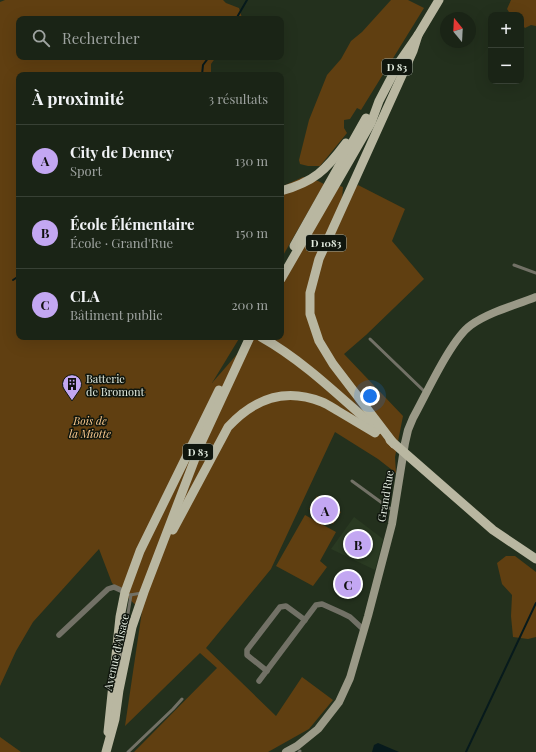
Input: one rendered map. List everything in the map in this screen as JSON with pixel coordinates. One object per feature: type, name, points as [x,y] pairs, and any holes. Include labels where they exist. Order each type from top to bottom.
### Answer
[{"type":"main road","name":"D 83","points":[[284,274],[371,123],[379,101],[400,61],[439,0]]},
{"type":"main road","name":"D 1083","points":[[394,444],[333,364],[319,341],[310,314],[310,293],[319,259],[413,51],[418,35]]},
{"type":"main road","name":"D 83","points":[[284,263],[366,118],[379,101]]},
{"type":"main road","points":[[284,190],[296,187],[311,179],[329,165],[366,118]]},
{"type":"main road","name":"D 83","points":[[128,594],[140,551],[246,340]]},
{"type":"main road","name":"D 83","points":[[154,564],[201,443],[247,340]]},
{"type":"main road","name":"D 1083","points":[[266,340],[313,374],[493,530],[536,559]]},
{"type":"main road","name":"D 1083","points":[[154,564],[228,427],[240,414],[257,403],[276,396],[298,395],[322,402],[394,444]]},
{"type":"main road","name":"Avenue d'Alsace","points":[[107,749],[115,720],[119,690],[132,627],[154,564]]},
{"type":"main road","name":"Avenue d'Alsace","points":[[107,749],[120,617],[128,594]]},
{"type":"street","name":"Grand'Rue","points":[[286,752],[299,750],[318,729],[339,702],[350,678],[395,509],[405,443],[413,418],[457,340],[470,326],[481,319],[536,296]]},
{"type":"street","points":[[59,635],[108,589],[114,587],[128,594]]},
{"type":"street","points":[[259,681],[316,605],[322,604],[350,617],[364,630]]},
{"type":"street","points":[[267,671],[248,655],[247,650],[280,606],[286,606],[305,620]]},
{"type":"lane","points":[[514,265],[536,273]]},
{"type":"lane","points":[[370,339],[427,393]]},
{"type":"lane","points":[[352,481],[389,508],[395,509]]},
{"type":"lane","points":[[119,690],[119,668],[128,594],[144,592]]},
{"type":"lane","points":[[128,752],[174,710],[182,699]]},
{"type":"shaded area","points":[[354,517],[383,539],[375,570],[331,549]]},
{"type":"shaded area","points":[[378,743],[399,752],[372,752],[374,745]]},
{"type":"green space","name":"Bois de la Miotte","points":[[5,0],[223,0],[226,3],[239,8],[241,16],[16,16],[16,60],[214,60],[211,64],[211,72],[16,72],[16,340],[238,340],[212,383],[249,340],[284,340],[284,280],[329,199],[340,186],[343,187],[342,200],[358,185],[405,209],[392,241],[424,279],[344,354],[403,416],[395,457],[396,473],[378,459],[335,432],[271,569],[206,648],[276,716],[302,677],[333,700],[309,729],[268,752],[134,752],[217,668],[200,653],[125,726],[142,611],[112,583],[99,549],[33,622],[16,651],[0,686],[0,2]]},
{"type":"green space","points":[[391,0],[408,0],[424,8],[361,110],[357,108],[350,119],[344,120],[344,128],[347,133],[320,166],[300,164],[299,160],[309,120],[327,75],[341,59],[351,41],[362,32]]},
{"type":"green space","points":[[511,0],[536,0],[536,26],[531,25],[525,28],[524,12],[509,12],[507,9]]},
{"type":"green space","points":[[303,177],[324,184],[284,254],[284,186]]},
{"type":"green space","points":[[317,496],[341,512],[333,524],[309,509]]},
{"type":"green space","points":[[305,515],[336,532],[320,561],[327,567],[313,586],[276,566]]},
{"type":"green space","points":[[506,556],[515,556],[536,572],[536,637],[528,639],[513,637],[511,616],[512,595],[502,584],[497,563]]},
{"type":"green space","points":[[0,737],[21,752],[0,752]]},
{"type":"waterway","points":[[238,16],[247,0]]},
{"type":"waterway","points":[[202,72],[203,65],[207,60]]},
{"type":"waterway","points":[[466,752],[536,603]]},
{"type":"place","name":"Batterie de Bromont","points":[[72,401]]},
{"type":"place","name":"City de Denney","points":[[325,510]]},
{"type":"place","name":"École Élémentaire","points":[[358,544]]},
{"type":"place","name":"CLA","points":[[348,584]]}]
